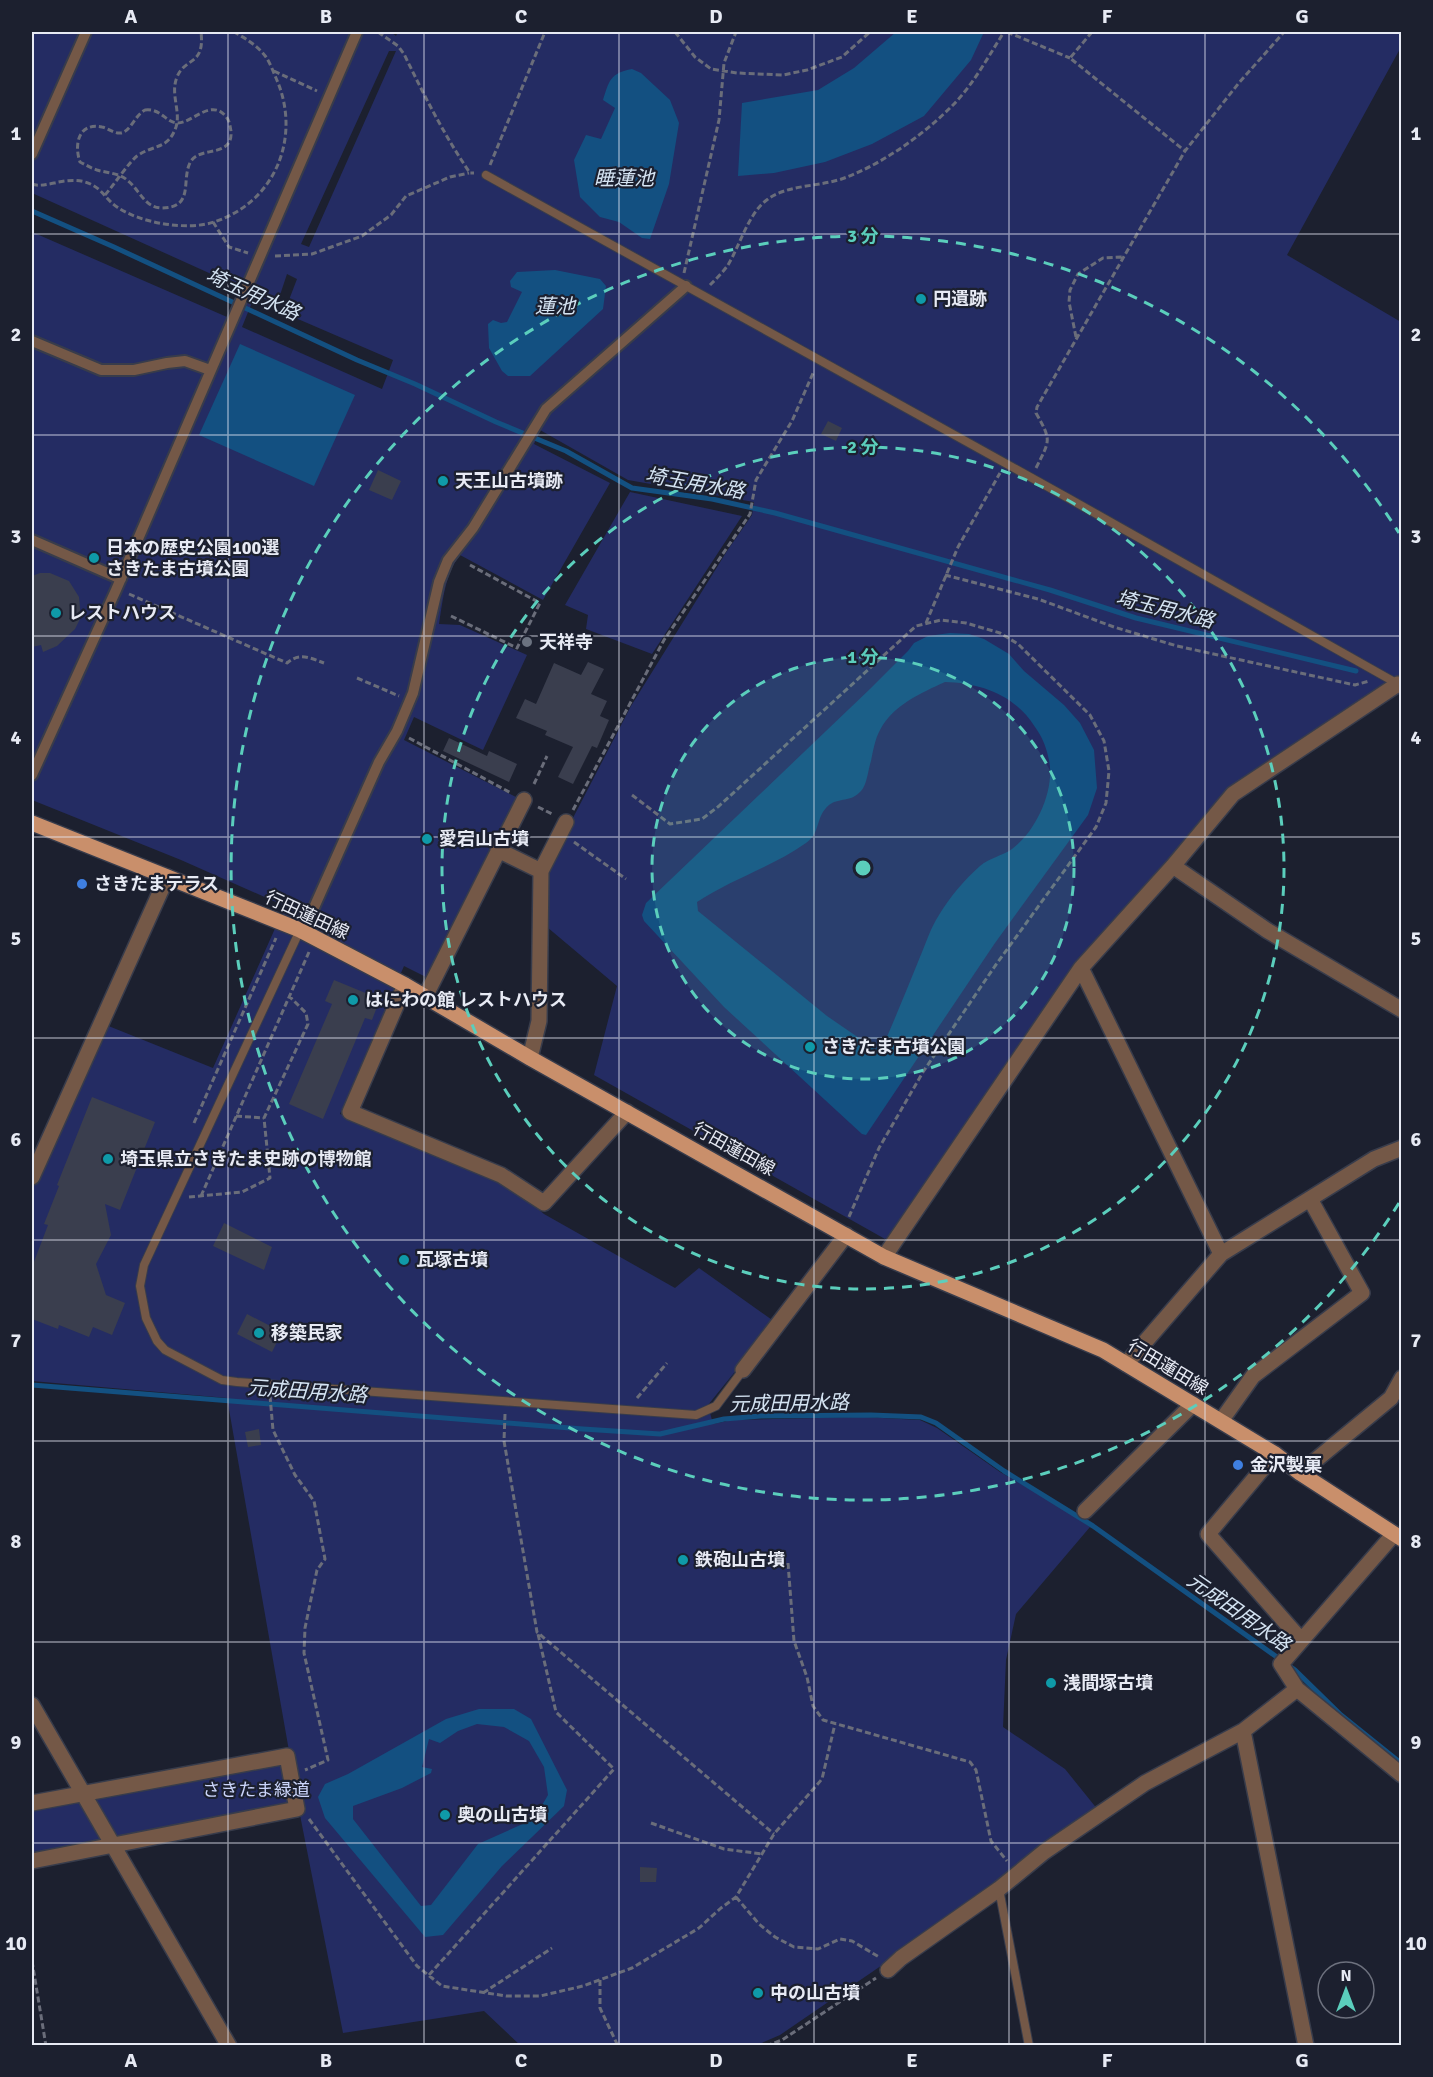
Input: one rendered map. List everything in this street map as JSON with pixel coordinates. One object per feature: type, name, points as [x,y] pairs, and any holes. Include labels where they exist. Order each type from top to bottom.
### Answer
[{"type":"main road","name":"行田蓮田線","points":[[32,823],[168,877],[304,925],[530,1058],[847,1228],[884,1257],[1103,1350],[1275,1454],[1398,1537]]},
{"type":"street","points":[[32,154],[86,32]]},
{"type":"street","points":[[32,775],[121,579],[357,32]]},
{"type":"street","points":[[304,925],[378,762],[397,731],[409,701],[416,682],[438,582],[448,560],[473,528],[546,409],[684,285]]},
{"type":"street","points":[[32,340],[101,370],[134,370],[185,361],[210,370]]},
{"type":"street","points":[[32,540],[121,579]]},
{"type":"street","points":[[884,1257],[1081,968],[1173,866],[1233,794],[1395,683]]},
{"type":"street","points":[[425,997],[524,800]]},
{"type":"street","points":[[530,1058],[539,1021],[541,871],[563,828]]},
{"type":"street","points":[[498,850],[541,871]]},
{"type":"street","points":[[1173,866],[1268,932],[1401,1010]]},
{"type":"street","points":[[32,1177],[168,877]]},
{"type":"street","points":[[1081,968],[1221,1254]]},
{"type":"street","points":[[405,985],[350,1112],[501,1175],[544,1203],[627,1112]]},
{"type":"street","points":[[1126,1364],[1221,1254],[1374,1159],[1401,1148]]},
{"type":"street","points":[[1221,1421],[1252,1376],[1362,1293],[1310,1199]]},
{"type":"street","points":[[743,1370],[847,1228]]},
{"type":"street","points":[[1300,1473],[1391,1398],[1401,1378]]},
{"type":"street","points":[[1085,1511],[1193,1404]]},
{"type":"street","points":[[1275,1454],[1208,1534],[1301,1641]]},
{"type":"street","points":[[1398,1537],[1284,1660],[1297,1689],[1401,1774]]},
{"type":"street","points":[[888,1970],[901,1958],[999,1889],[1044,1852],[1145,1783],[1243,1731],[1297,1689]]},
{"type":"street","points":[[32,1705],[229,2046]]},
{"type":"street","points":[[1243,1731],[1306,2046]]},
{"type":"street","points":[[32,1803],[286,1756],[297,1809],[32,1861]]},
{"type":"lane","points":[[486,175],[1032,478],[1395,683]]},
{"type":"lane","points":[[304,925],[144,1265],[140,1286],[146,1318],[157,1341],[165,1350],[222,1380],[505,1403],[696,1415],[716,1406],[743,1370]]},
{"type":"lane","points":[[999,1889],[1029,2046]]},
{"type":"path","points":[[105,195],[122,176],[133,158],[169,141],[177,123],[174,90],[177,75],[198,56],[202,42],[201,32]]},
{"type":"path","points":[[32,184],[44,185],[71,179],[97,186],[117,207],[146,220],[180,225],[213,222],[246,207],[269,182],[284,151],[287,124],[284,95],[266,57],[247,39],[234,32]]},
{"type":"path","points":[[378,32],[398,46],[404,54],[432,112],[470,173]]},
{"type":"path","points":[[213,222],[229,247],[260,257],[312,254],[362,236],[391,215],[406,195],[450,177],[470,173],[486,175],[545,32]]},
{"type":"path","points":[[675,32],[695,57],[711,69],[783,75],[807,70],[842,57],[870,32]]},
{"type":"path","points":[[684,285],[719,120],[724,63],[736,32]]},
{"type":"path","points":[[701,295],[727,266],[758,208],[768,198],[845,178],[882,160],[924,130],[952,105],[979,72],[1005,32],[1070,58],[1185,151]]},
{"type":"path","points":[[1070,58],[1092,32]]},
{"type":"path","points":[[1032,478],[1048,443],[1048,434],[1036,413],[1037,407],[1185,151],[1238,84],[1284,32]]},
{"type":"path","points":[[272,70],[329,96]]},
{"type":"path","points":[[145,110],[155,110],[171,122],[177,123],[201,111],[219,112],[227,118],[231,136],[225,147],[217,152],[200,154],[192,159],[188,169],[186,195],[171,207],[158,208],[147,203],[122,176],[97,170],[80,162],[76,145],[83,132],[93,126],[120,133],[126,131],[140,112],[145,110]]},
{"type":"path","points":[[1076,339],[1069,302],[1070,290],[1078,274],[1103,258],[1123,257]]},
{"type":"path","points":[[563,828],[664,640],[750,511],[756,480],[792,421],[819,360]]},
{"type":"path","points":[[926,624],[954,554],[1005,464]]},
{"type":"path","points":[[451,616],[518,648],[540,603],[470,565]]},
{"type":"path","points":[[945,575],[1038,599],[1114,627],[1177,646],[1355,685],[1395,683]]},
{"type":"path","points":[[116,590],[131,594],[287,663],[294,657],[304,656],[324,663]]},
{"type":"path","points":[[632,795],[670,824],[702,819],[916,626],[941,621],[966,623],[1000,633],[1018,644],[1090,715],[1104,741],[1109,771],[1106,802],[1096,827],[995,966],[923,1072],[879,1148],[847,1228]]},
{"type":"path","points":[[357,678],[409,701]]},
{"type":"path","points":[[397,731],[524,800],[626,879]]},
{"type":"path","points":[[534,784],[547,756]]},
{"type":"path","points":[[194,1124],[278,933]]},
{"type":"path","points":[[200,1196],[311,948]]},
{"type":"path","points":[[175,1199],[242,1192],[270,1178],[264,1118],[308,1024],[306,1013],[289,996]]},
{"type":"path","points":[[236,1116],[264,1118]]},
{"type":"path","points":[[627,1409],[667,1363]]},
{"type":"path","points":[[270,1393],[273,1430],[295,1475],[314,1501],[325,1559],[317,1570],[305,1628],[304,1653],[328,1760],[300,1772]]},
{"type":"path","points":[[429,1976],[614,1768],[556,1712],[537,1632],[504,1441],[505,1417]]},
{"type":"path","points":[[788,1563],[794,1641],[807,1677],[813,1706],[823,1720],[970,1762],[976,1770],[991,1841],[1017,1875]]},
{"type":"path","points":[[537,1632],[774,1834]]},
{"type":"path","points":[[305,1814],[417,1966],[429,1976],[442,1986],[506,1996],[540,1996],[583,1986],[632,1968],[699,1928],[736,1897],[774,1834],[822,1779],[835,1724]]},
{"type":"path","points":[[651,1823],[723,1849],[762,1854]]},
{"type":"path","points":[[736,1897],[759,1924],[775,1937],[794,1947],[818,1949],[840,1939],[852,1941],[882,1958],[901,1958]]},
{"type":"path","points":[[483,1993],[552,1948]]},
{"type":"path","points":[[32,1960],[46,2046]]},
{"type":"path","points":[[766,2046],[782,2040],[888,1970]]},
{"type":"path","points":[[600,1980],[600,2008],[618,2046]]},
{"type":"green space","name":"さきたま古墳公園","points":[[32,32],[391,32],[396,36],[398,32],[1401,32],[1401,47],[1287,255],[1401,322],[1401,674],[1231,788],[1075,966],[897,1230],[885,1239],[594,1075],[617,986],[547,927],[547,868],[631,706],[727,551],[752,515],[754,502],[628,480],[540,430],[534,444],[610,483],[543,600],[460,555],[448,579],[439,624],[460,625],[527,655],[483,750],[414,717],[404,740],[518,798],[426,977],[404,966],[340,1114],[503,1180],[544,1214],[675,1288],[699,1268],[775,1322],[708,1405],[713,1424],[732,1420],[864,1417],[920,1420],[937,1428],[1000,1472],[1060,1506],[1090,1527],[1016,1614],[1006,1660],[1003,1727],[1065,1769],[1098,1810],[986,1894],[780,2035],[757,2045],[520,2045],[484,2011],[343,2033],[300,1815],[32,1865],[32,1800],[289,1751],[227,1398],[32,1381],[32,1186],[106,1025],[213,1068],[285,906],[181,860],[32,800],[32,232],[227,317],[240,287],[32,193]],"holes":[[[389,51],[396,51],[309,247],[301,244]],[[287,274],[297,279],[284,313],[393,360],[382,389],[242,327],[255,295],[277,304]]]},
{"type":"green space","points":[[630,492],[742,516],[652,654],[586,629],[588,615],[565,605]]},
{"type":"water","points":[[896,32],[984,32],[971,60],[924,116],[872,144],[825,162],[774,173],[738,176],[742,103],[818,90],[854,68]]},
{"type":"water","name":"睡蓮池","points":[[632,69],[641,73],[670,100],[679,123],[669,184],[650,239],[642,238],[619,222],[600,217],[580,197],[574,160],[586,135],[601,139],[615,108],[603,100],[612,79],[619,73]]},
{"type":"water","name":"蓮池","points":[[555,270],[600,279],[606,286],[603,309],[530,376],[508,376],[502,371],[489,348],[488,324],[493,320],[501,323],[507,322],[522,292],[511,287],[510,281],[517,272]]},
{"type":"water","points":[[240,344],[355,395],[314,486],[199,435]]},
{"type":"water","points":[[950,633],[969,634],[984,639],[1009,654],[1080,723],[1094,750],[1097,788],[1088,815],[995,943],[866,1135],[862,1134],[724,1007],[644,921],[642,915],[646,903],[871,688],[914,643],[928,636]],"holes":[[[945,682],[996,693],[1018,707],[1027,716],[1045,745],[1050,781],[1037,820],[1021,841],[1012,849],[980,866],[943,908],[931,930],[883,1046],[875,1049],[827,1016],[698,911],[697,902],[780,859],[811,839],[829,805],[849,799],[863,788],[877,737],[892,714],[917,695],[936,686]]]},
{"type":"water","points":[[479,1709],[514,1709],[531,1719],[567,1790],[564,1806],[502,1866],[443,1935],[425,1937],[325,1818],[318,1797],[325,1784],[348,1774],[446,1719]],"holes":[[[477,1724],[504,1727],[529,1741],[544,1767],[548,1795],[534,1819],[478,1844],[431,1905],[421,1906],[353,1819],[353,1806],[402,1788],[431,1773],[432,1769],[422,1767],[429,1739],[440,1743],[458,1731]]]},
{"type":"building","points":[[828,421],[842,428],[836,441],[821,434]]},
{"type":"building","points":[[378,470],[401,481],[392,500],[369,490]]},
{"type":"building","name":"レストハウス","points":[[50,573],[69,581],[79,597],[80,608],[80,619],[75,629],[57,646],[43,652],[41,645],[32,647],[32,576]]},
{"type":"building","points":[[588,662],[604,669],[591,694],[607,701],[600,716],[609,720],[597,748],[592,746],[573,784],[558,777],[573,747],[545,735],[547,731],[516,718],[525,699],[536,704],[554,663],[581,675]]},
{"type":"building","points":[[449,738],[487,756],[489,751],[517,764],[509,782],[443,751]]},
{"type":"building","points":[[334,980],[380,999],[372,1020],[365,1018],[323,1119],[289,1104],[332,1004],[325,1001]]},
{"type":"building","points":[[92,1097],[155,1122],[120,1210],[105,1204],[111,1235],[96,1264],[106,1295],[125,1303],[112,1335],[93,1327],[89,1337],[59,1325],[58,1329],[32,1319],[32,1267],[48,1225],[44,1224],[59,1186],[57,1185]]},
{"type":"building","points":[[224,1223],[272,1247],[264,1270],[213,1246]]},
{"type":"building","name":"移築民家","points":[[247,1314],[282,1332],[272,1352],[237,1334]]},
{"type":"building","points":[[259,1429],[261,1445],[248,1447],[245,1432]]},
{"type":"building","points":[[640,1867],[657,1868],[656,1882],[640,1882]]},
{"type":"waterway","name":"埼玉用水路","points":[[32,211],[357,360],[566,451],[632,488],[712,499],[775,513],[1050,590],[1136,618],[1356,671]]},
{"type":"waterway","name":"元成田用水路","points":[[32,1385],[660,1434],[724,1419],[761,1416],[921,1417],[936,1423],[1004,1471],[1093,1526],[1295,1670],[1341,1715],[1402,1764]]},
{"type":"place","name":"円遺跡","points":[[921,299]]},
{"type":"place","name":"天王山古墳跡","points":[[443,481]]},
{"type":"place","name":"日本の歴史公園100選 さきたま古墳公園","points":[[94,558]]},
{"type":"place","name":"レストハウス","points":[[56,613]]},
{"type":"place","name":"天祥寺","points":[[527,642]]},
{"type":"place","name":"愛宕山古墳","points":[[427,839]]},
{"type":"place","name":"さきたまテラス","points":[[82,884]]},
{"type":"place","name":"はにわの館 レストハウス","points":[[353,1000]]},
{"type":"place","name":"さきたま古墳公園","points":[[810,1047]]},
{"type":"place","name":"埼玉県立さきたま史跡の博物館","points":[[108,1159]]},
{"type":"place","name":"瓦塚古墳","points":[[404,1260]]},
{"type":"place","name":"移築民家","points":[[259,1333]]},
{"type":"place","name":"金沢製菓","points":[[1238,1465]]},
{"type":"place","name":"鉄砲山古墳","points":[[683,1560]]},
{"type":"place","name":"浅間塚古墳","points":[[1051,1683]]},
{"type":"place","name":"奥の山古墳","points":[[445,1815]]},
{"type":"place","name":"中の山古墳","points":[[758,1993]]},
{"type":"park label","name":"さきたま緑道","points":[[256,1790]]}]
